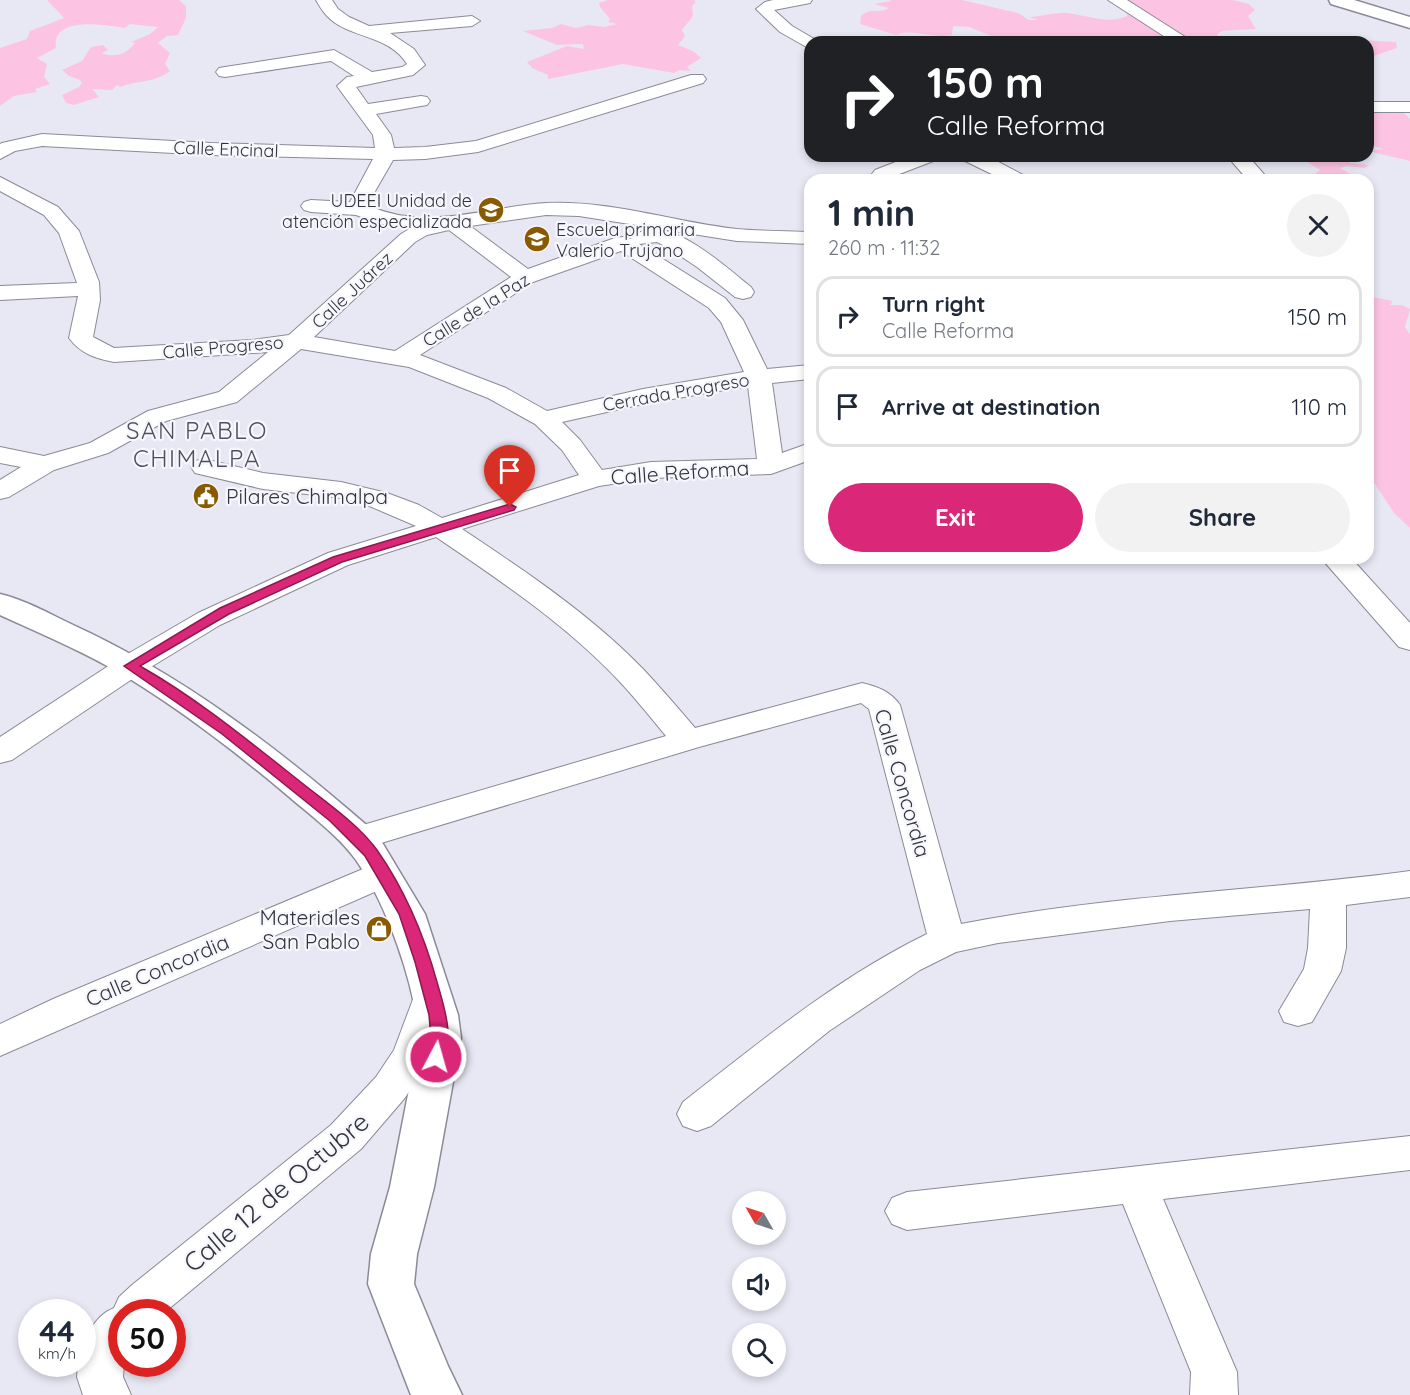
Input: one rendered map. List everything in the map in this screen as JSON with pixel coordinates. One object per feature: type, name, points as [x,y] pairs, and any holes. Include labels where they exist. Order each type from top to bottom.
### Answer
[{"type":"main road","points":[[1337,0],[1410,23]]},
{"type":"main road","points":[[0,603],[130,666],[227,730],[357,838],[370,853],[406,914],[433,995],[440,1038],[410,1196],[394,1254],[392,1284],[428,1379],[437,1395]]},
{"type":"street","points":[[324,0],[341,18],[400,44],[416,65],[407,71],[353,81],[346,86],[382,135],[386,154],[360,200],[358,206],[360,209]]},
{"type":"street","points":[[804,0],[771,5],[764,9],[786,29],[804,40]]},
{"type":"street","points":[[1116,0],[1175,36]]},
{"type":"street","points":[[370,30],[472,21]]},
{"type":"street","points":[[225,72],[334,55],[369,78]]},
{"type":"street","name":"Calle Encinal","points":[[0,153],[9,147],[26,143],[66,141],[200,148],[386,154],[425,153],[478,146],[697,79]]},
{"type":"street","points":[[363,110],[421,101]]},
{"type":"street","points":[[1374,106],[1410,107]]},
{"type":"street","points":[[882,174],[913,162]]},
{"type":"street","points":[[982,162],[1007,174]]},
{"type":"street","points":[[1242,162],[1254,174]]},
{"type":"street","name":"Calle Progreso","points":[[0,183],[51,211],[69,231],[88,282],[89,300],[81,338],[86,344],[108,354],[252,347],[296,341],[400,358],[430,366],[463,379],[516,403],[544,419],[582,458],[595,479]]},
{"type":"street","points":[[311,206],[360,209],[377,217],[407,222],[451,223],[525,277]]},
{"type":"street","name":"Calle Juárez","points":[[0,491],[45,464],[99,448],[170,411],[228,397],[296,341],[412,235],[420,231],[451,223],[546,209],[620,215],[737,235],[804,238]]},
{"type":"street","points":[[620,215],[626,224],[623,243],[717,303],[732,320],[759,378],[771,466]]},
{"type":"street","name":"Calle de la Paz","points":[[400,358],[525,277],[650,236],[666,238],[711,267],[743,292]]},
{"type":"street","points":[[0,293],[88,289]]},
{"type":"street","name":"Cerrada Progreso","points":[[544,419],[634,396],[804,373]]},
{"type":"street","name":"Calle Reforma","points":[[0,752],[130,666],[224,611],[338,559],[595,479],[651,470],[771,466],[804,453]]},
{"type":"street","points":[[0,455],[45,464]]},
{"type":"street","points":[[204,467],[263,481],[341,490],[377,499],[409,511],[441,528],[513,576],[576,625],[631,675],[688,740]]},
{"type":"street","points":[[1340,564],[1410,641]]},
{"type":"street","name":"Calle Concordia","points":[[357,838],[688,740],[862,693],[881,701],[888,718],[947,940]]},
{"type":"street","name":"Calle Concordia","points":[[0,1041],[67,1009],[382,874]]},
{"type":"street","points":[[698,1114],[815,1020],[907,960],[947,940],[998,930],[1158,909],[1328,896],[1410,884]]},
{"type":"street","points":[[1298,1011],[1322,971],[1327,948],[1328,896]]},
{"type":"street","name":"Calle 12 de Octubre","points":[[148,1299],[346,1137],[371,1112],[412,1056],[433,995]]},
{"type":"street","points":[[907,1211],[1410,1153]]},
{"type":"street","points":[[1136,1185],[1214,1372],[1214,1395]]},
{"type":"street","points":[[107,1395],[102,1387],[99,1363],[108,1346]]},
{"type":"shaded area","points":[[47,0],[179,0],[186,6],[186,18],[178,35],[167,36],[158,43],[170,53],[165,64],[170,71],[152,79],[120,87],[117,85],[112,90],[92,89],[99,97],[74,105],[66,103],[62,95],[79,87],[82,83],[62,70],[82,61],[91,47],[103,45],[108,50],[102,53],[108,55],[124,53],[135,43],[131,42],[150,34],[158,27],[130,24],[125,28],[94,24],[71,26],[62,31],[57,38],[56,48],[37,58],[47,64],[44,77],[50,84],[35,89],[37,92],[14,96],[0,106],[0,48],[27,39],[30,31],[64,18]]},
{"type":"shaded area","points":[[608,0],[694,0],[696,2],[692,6],[693,16],[682,30],[685,36],[678,45],[693,51],[701,58],[687,67],[691,71],[680,70],[674,73],[623,64],[548,79],[548,75],[532,68],[527,62],[567,46],[584,49],[583,44],[557,45],[523,31],[552,28],[561,24],[576,28],[588,25],[604,27],[617,24],[608,22],[610,19],[600,7],[599,3]]},
{"type":"shaded area","points":[[889,0],[962,0],[1018,13],[1029,20],[1038,20],[1029,17],[1063,13],[1113,20],[1127,16],[1126,1],[1128,0],[1233,0],[1249,4],[1255,10],[1248,16],[1256,29],[1222,31],[1217,34],[1218,36],[992,36],[969,27],[953,26],[952,35],[937,36],[908,33],[896,35],[860,24],[861,16],[865,13],[889,8],[874,4],[891,1]]},
{"type":"shaded area","points":[[1374,41],[1396,42],[1397,48],[1374,56]]},
{"type":"shaded area","points":[[1374,106],[1402,111],[1410,119],[1410,161],[1374,152],[1374,150],[1383,149],[1374,146]]},
{"type":"shaded area","points":[[1307,162],[1349,162],[1370,165],[1364,168],[1347,166],[1340,168],[1350,174],[1315,174],[1320,170]]},
{"type":"shaded area","points":[[1374,297],[1393,301],[1390,305],[1402,305],[1410,309],[1405,327],[1410,334],[1410,528],[1394,513],[1375,484]]},
{"type":"place","name":"UDEEI Unidad de atención especializada","points":[[491,210]]},
{"type":"place","name":"Escuela primaria Valerio Trujano","points":[[537,239]]},
{"type":"place","name":"Pilares Chimalpa","points":[[206,496]]},
{"type":"place","name":"Materiales San Pablo","points":[[379,929]]},
{"type":"district","name":"SAN PABLO CHIMALPA","points":[[197,444]]},
{"type":"route","points":[[436,1057],[440,1038],[438,1015],[423,962],[406,914],[370,853],[336,818],[227,730],[130,666],[224,611],[338,559],[510,507]]}]
